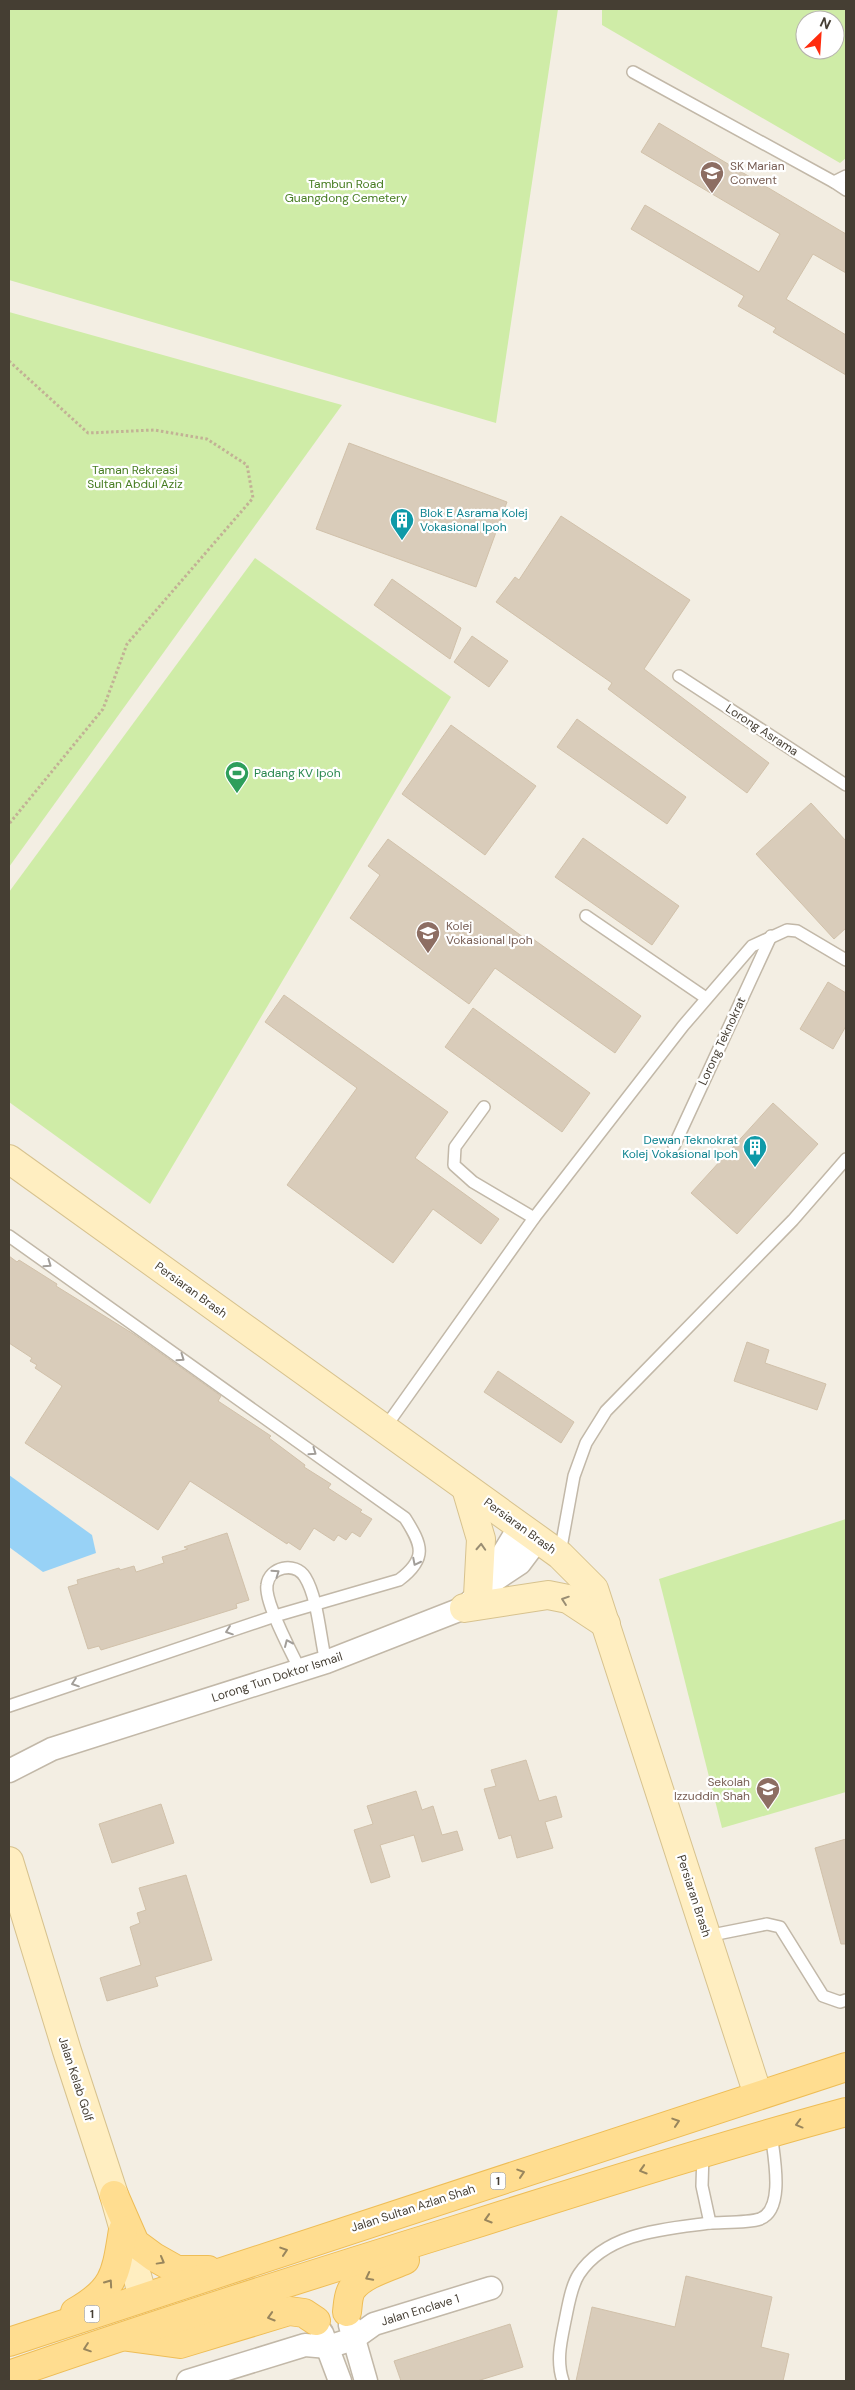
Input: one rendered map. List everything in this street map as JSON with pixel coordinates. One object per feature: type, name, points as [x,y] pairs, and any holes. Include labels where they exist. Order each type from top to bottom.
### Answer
[{"type":"main road","name":"Jalan Sultan Azlan Shah","points":[[9,2342],[846,2067]]},
{"type":"main road","points":[[9,2375],[122,2336],[445,2232],[704,2152],[846,2112]]},
{"type":"main road","points":[[114,2195],[135,2243],[154,2257],[177,2270],[205,2270],[238,2266]]},
{"type":"main road","points":[[143,2297],[160,2302],[182,2302],[414,2229],[445,2232]]},
{"type":"main road","points":[[41,2331],[87,2306],[103,2291],[115,2274],[123,2230]]},
{"type":"main road","points":[[347,2312],[348,2300],[352,2289],[362,2280],[412,2256],[445,2232]]},
{"type":"main road","points":[[122,2336],[180,2344],[289,2311],[304,2313],[316,2321]]},
{"type":"street","name":"Persiaran Brash","points":[[9,1160],[539,1540],[594,1589],[758,2095]]},
{"type":"street","points":[[466,1488],[482,1539],[477,1596]]},
{"type":"street","points":[[477,1596],[500,1559],[539,1540]]},
{"type":"street","points":[[477,1596],[548,1595],[568,1600],[606,1624]]},
{"type":"street","name":"Lorong Tun Doktor Ismail","points":[[9,1771],[52,1749],[326,1662],[477,1596]]},
{"type":"street","name":"Lorong Tun Doktor Ismail","points":[[9,1752],[52,1749]]},
{"type":"street","name":"Jalan Kelab Golf","points":[[9,1861],[67,2051],[114,2195],[143,2297]]},
{"type":"street","name":"Jalan Enclave 1","points":[[328,2346],[353,2338],[374,2324],[491,2288]]},
{"type":"street","points":[[347,2312],[366,2381]]},
{"type":"street","points":[[316,2321],[328,2346],[340,2381]]},
{"type":"street","points":[[188,2381],[305,2345],[328,2346]]},
{"type":"lane","points":[[633,72],[846,190]]},
{"type":"lane","points":[[834,182],[846,176]]},
{"type":"lane","name":"Lorong Asrama","points":[[679,676],[846,785]]},
{"type":"lane","points":[[586,916],[706,998]]},
{"type":"lane","points":[[384,1428],[534,1218],[706,998],[752,946],[787,930],[797,931],[846,960]]},
{"type":"lane","name":"Lorong Teknokrat","points":[[674,1146],[771,936]]},
{"type":"lane","points":[[484,1107],[454,1147],[454,1165],[473,1182],[534,1218]]},
{"type":"lane","points":[[539,1540],[574,1476],[586,1443],[606,1411],[793,1220],[846,1159]]},
{"type":"lane","points":[[9,1236],[405,1518],[418,1540],[420,1558],[412,1570],[399,1580],[275,1616],[9,1706]]},
{"type":"lane","points":[[300,1670],[267,1594],[267,1585],[273,1574],[286,1567],[296,1569],[305,1576],[315,1605],[326,1662]]},
{"type":"lane","points":[[707,1936],[767,1924],[780,1927],[823,1996],[840,2002],[846,2000]]},
{"type":"lane","points":[[563,2381],[559,2352],[568,2304],[578,2275],[591,2260],[641,2233],[710,2223],[760,2219],[770,2211],[776,2200],[771,2132]]},
{"type":"lane","points":[[704,2152],[702,2186],[710,2223]]},
{"type":"path","points":[[9,361],[88,433],[154,430],[207,439],[247,465],[254,498],[126,644],[103,709],[9,824]]},
{"type":"green space","name":"Tambun Road Guangdong Cemetery","points":[[9,9],[558,9],[496,423],[9,280]]},
{"type":"green space","points":[[602,9],[846,9],[846,158],[840,163],[602,25]]},
{"type":"green space","name":"Taman Rekreasi Sultan Abdul Aziz","points":[[9,312],[342,405],[9,867]]},
{"type":"green space","name":"Padang KV Ipoh","points":[[255,558],[451,697],[150,1204],[9,1102],[9,892]]},
{"type":"green space","points":[[846,1519],[846,1792],[722,1828],[659,1579]]},
{"type":"water","points":[[9,1475],[92,1535],[96,1553],[43,1572],[9,1547]]},
{"type":"building","points":[[659,123],[846,234],[846,273],[813,254],[786,299],[846,335],[846,375],[773,332],[776,328],[738,306],[744,296],[631,229],[645,205],[759,272],[780,234],[641,152]]},
{"type":"building","points":[[349,443],[507,502],[476,587],[316,529]]},
{"type":"building","points":[[561,516],[690,600],[644,669],[769,763],[747,793],[608,689],[612,683],[496,602],[515,577],[519,580]]},
{"type":"building","points":[[392,579],[461,628],[450,659],[374,605]]},
{"type":"building","points":[[472,636],[508,661],[489,687],[454,662]]},
{"type":"building","points":[[577,719],[686,797],[667,824],[557,747]]},
{"type":"building","points":[[451,725],[536,786],[485,855],[402,794]]},
{"type":"building","points":[[811,803],[846,841],[846,928],[834,939],[756,854]]},
{"type":"building","points":[[583,838],[679,906],[652,945],[555,877]]},
{"type":"building","points":[[388,839],[523,937],[526,934],[641,1016],[615,1053],[495,968],[469,1004],[350,918],[380,875],[368,866]]},
{"type":"building","points":[[828,982],[846,993],[846,1026],[833,1049],[800,1029]]},
{"type":"building","points":[[284,995],[448,1112],[415,1158],[499,1219],[481,1244],[433,1209],[393,1263],[287,1185],[357,1088],[265,1022]]},
{"type":"building","points":[[473,1008],[590,1093],[562,1132],[445,1047]]},
{"type":"building","name":"Dewan Teknokrat Kolej Vokasional Ipoh","points":[[773,1103],[818,1144],[737,1234],[691,1193]]},
{"type":"building","points":[[9,1256],[17,1262],[19,1260],[57,1284],[56,1286],[135,1335],[221,1396],[218,1401],[271,1436],[269,1438],[305,1465],[304,1467],[331,1484],[328,1488],[362,1510],[360,1512],[372,1519],[360,1537],[352,1532],[346,1540],[338,1535],[334,1541],[314,1528],[300,1550],[288,1542],[287,1544],[190,1481],[158,1530],[25,1443],[62,1386],[35,1368],[37,1365],[30,1361],[32,1358],[9,1343]]},
{"type":"building","points":[[747,1342],[769,1350],[765,1363],[826,1384],[817,1410],[734,1381]]},
{"type":"building","points":[[498,1371],[574,1422],[561,1443],[484,1392]]},
{"type":"building","points":[[227,1533],[249,1600],[236,1604],[237,1608],[101,1650],[99,1646],[88,1649],[68,1587],[78,1584],[77,1580],[119,1568],[120,1570],[134,1566],[136,1572],[164,1563],[162,1557],[188,1549],[184,1547]]},
{"type":"building","points":[[526,1760],[539,1801],[556,1796],[562,1817],[545,1822],[553,1848],[517,1858],[511,1835],[499,1839],[484,1789],[496,1786],[491,1770]]},
{"type":"building","points":[[416,1791],[422,1810],[433,1806],[442,1835],[457,1831],[463,1850],[422,1862],[414,1835],[380,1845],[390,1877],[371,1883],[354,1830],[373,1824],[367,1806]]},
{"type":"building","points":[[161,1804],[174,1843],[112,1863],[99,1824]]},
{"type":"building","points":[[846,1839],[846,1944],[841,1944],[815,1848]]},
{"type":"building","points":[[186,1875],[212,1960],[155,1977],[158,1986],[107,2001],[100,1978],[141,1965],[130,1927],[140,1923],[137,1913],[146,1910],[139,1888]]},
{"type":"building","points":[[686,2276],[772,2297],[761,2347],[789,2354],[783,2381],[576,2381],[592,2307],[675,2327]]},
{"type":"building","points":[[510,2324],[523,2367],[477,2381],[401,2381],[394,2361]]},
{"type":"place","name":"SK Marian Convent","points":[[712,194]]},
{"type":"place","name":"Blok E Asrama Kolej Vokasional Ipoh","points":[[402,541]]},
{"type":"place","name":"Padang KV Ipoh","points":[[237,794]]},
{"type":"place","name":"Kolej Vokasional Ipoh","points":[[428,954]]},
{"type":"place","name":"Dewan Teknokrat Kolej Vokasional Ipoh","points":[[755,1168]]},
{"type":"place","name":"Sekolah Izzuddin Shah","points":[[768,1810]]}]
